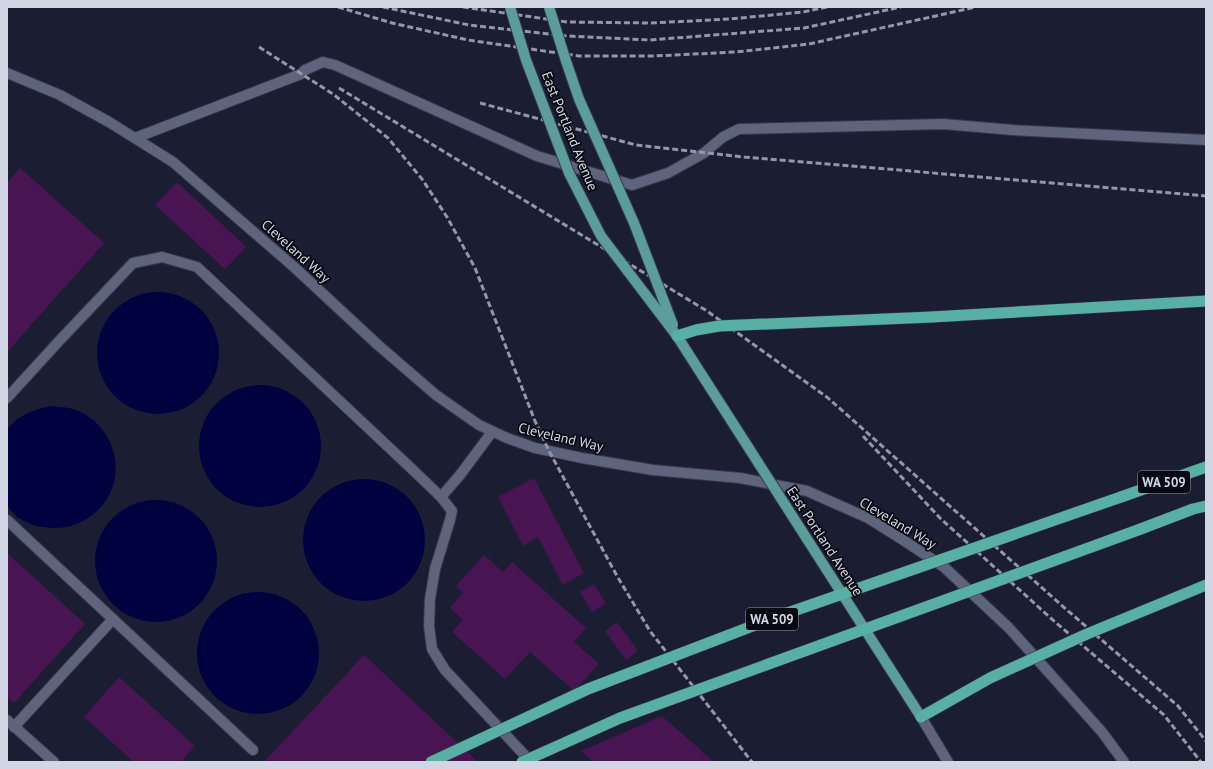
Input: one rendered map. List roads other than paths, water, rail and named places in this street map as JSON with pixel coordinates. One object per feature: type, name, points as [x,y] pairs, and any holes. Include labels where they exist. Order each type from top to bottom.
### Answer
[{"type":"highway","points":[[677,336],[696,330],[719,326],[932,317],[1206,301]]},
{"type":"highway","name":"WA 509","points":[[431,762],[588,689],[761,623],[1206,467]]},
{"type":"highway","name":"WA 509","points":[[522,762],[620,718],[1193,509],[1206,506]]},
{"type":"highway","points":[[921,717],[990,678],[1087,634],[1206,585]]},
{"type":"main road","name":"East Portland Avenue","points":[[510,7],[526,60],[569,173],[601,236],[677,336],[921,717]]},
{"type":"main road","name":"East Portland Avenue","points":[[549,7],[579,99],[634,223],[677,336]]},
{"type":"street","points":[[135,138],[301,74],[305,70],[323,62],[336,65],[537,156],[632,184],[668,173],[704,153],[723,137],[739,129],[943,124],[1013,130],[1206,140]]},
{"type":"street","name":"Cleveland Way","points":[[7,73],[60,95],[109,122],[173,162],[294,267],[378,346],[436,395],[479,425],[492,432],[535,448],[582,458],[653,470],[740,478],[806,491],[868,518],[944,567],[1009,628],[1102,732],[1124,762]]},
{"type":"street","points":[[7,398],[132,263],[162,257],[197,267],[408,464],[441,497],[452,511],[436,569],[430,599],[429,626],[432,649],[445,670],[531,762]]},
{"type":"street","points":[[441,497],[460,475],[492,432]]},
{"type":"street","points":[[7,520],[253,750]]},
{"type":"street","points":[[54,762],[11,724],[113,619]]},
{"type":"street","name":"East Portland Avenue","points":[[921,717],[948,762]]},
{"type":"railway","points":[[338,7],[392,23],[468,40],[579,56],[654,56],[736,52],[809,44],[976,7]]},
{"type":"railway","points":[[383,7],[469,25],[567,36],[650,40],[804,28],[901,7]]},
{"type":"railway","points":[[463,7],[567,22],[651,23],[730,19],[803,12],[827,7]]},
{"type":"railway","points":[[259,47],[333,94],[388,138],[422,179],[447,217],[475,268],[535,421],[549,451],[617,576],[650,631],[752,762]]},
{"type":"railway","points":[[339,88],[707,311],[828,398],[1067,610],[1178,706],[1206,741]]},
{"type":"railway","points":[[480,103],[636,145],[744,157],[1206,196]]},
{"type":"railway","points":[[863,436],[941,519],[1054,621],[1164,715],[1201,762]]}]
